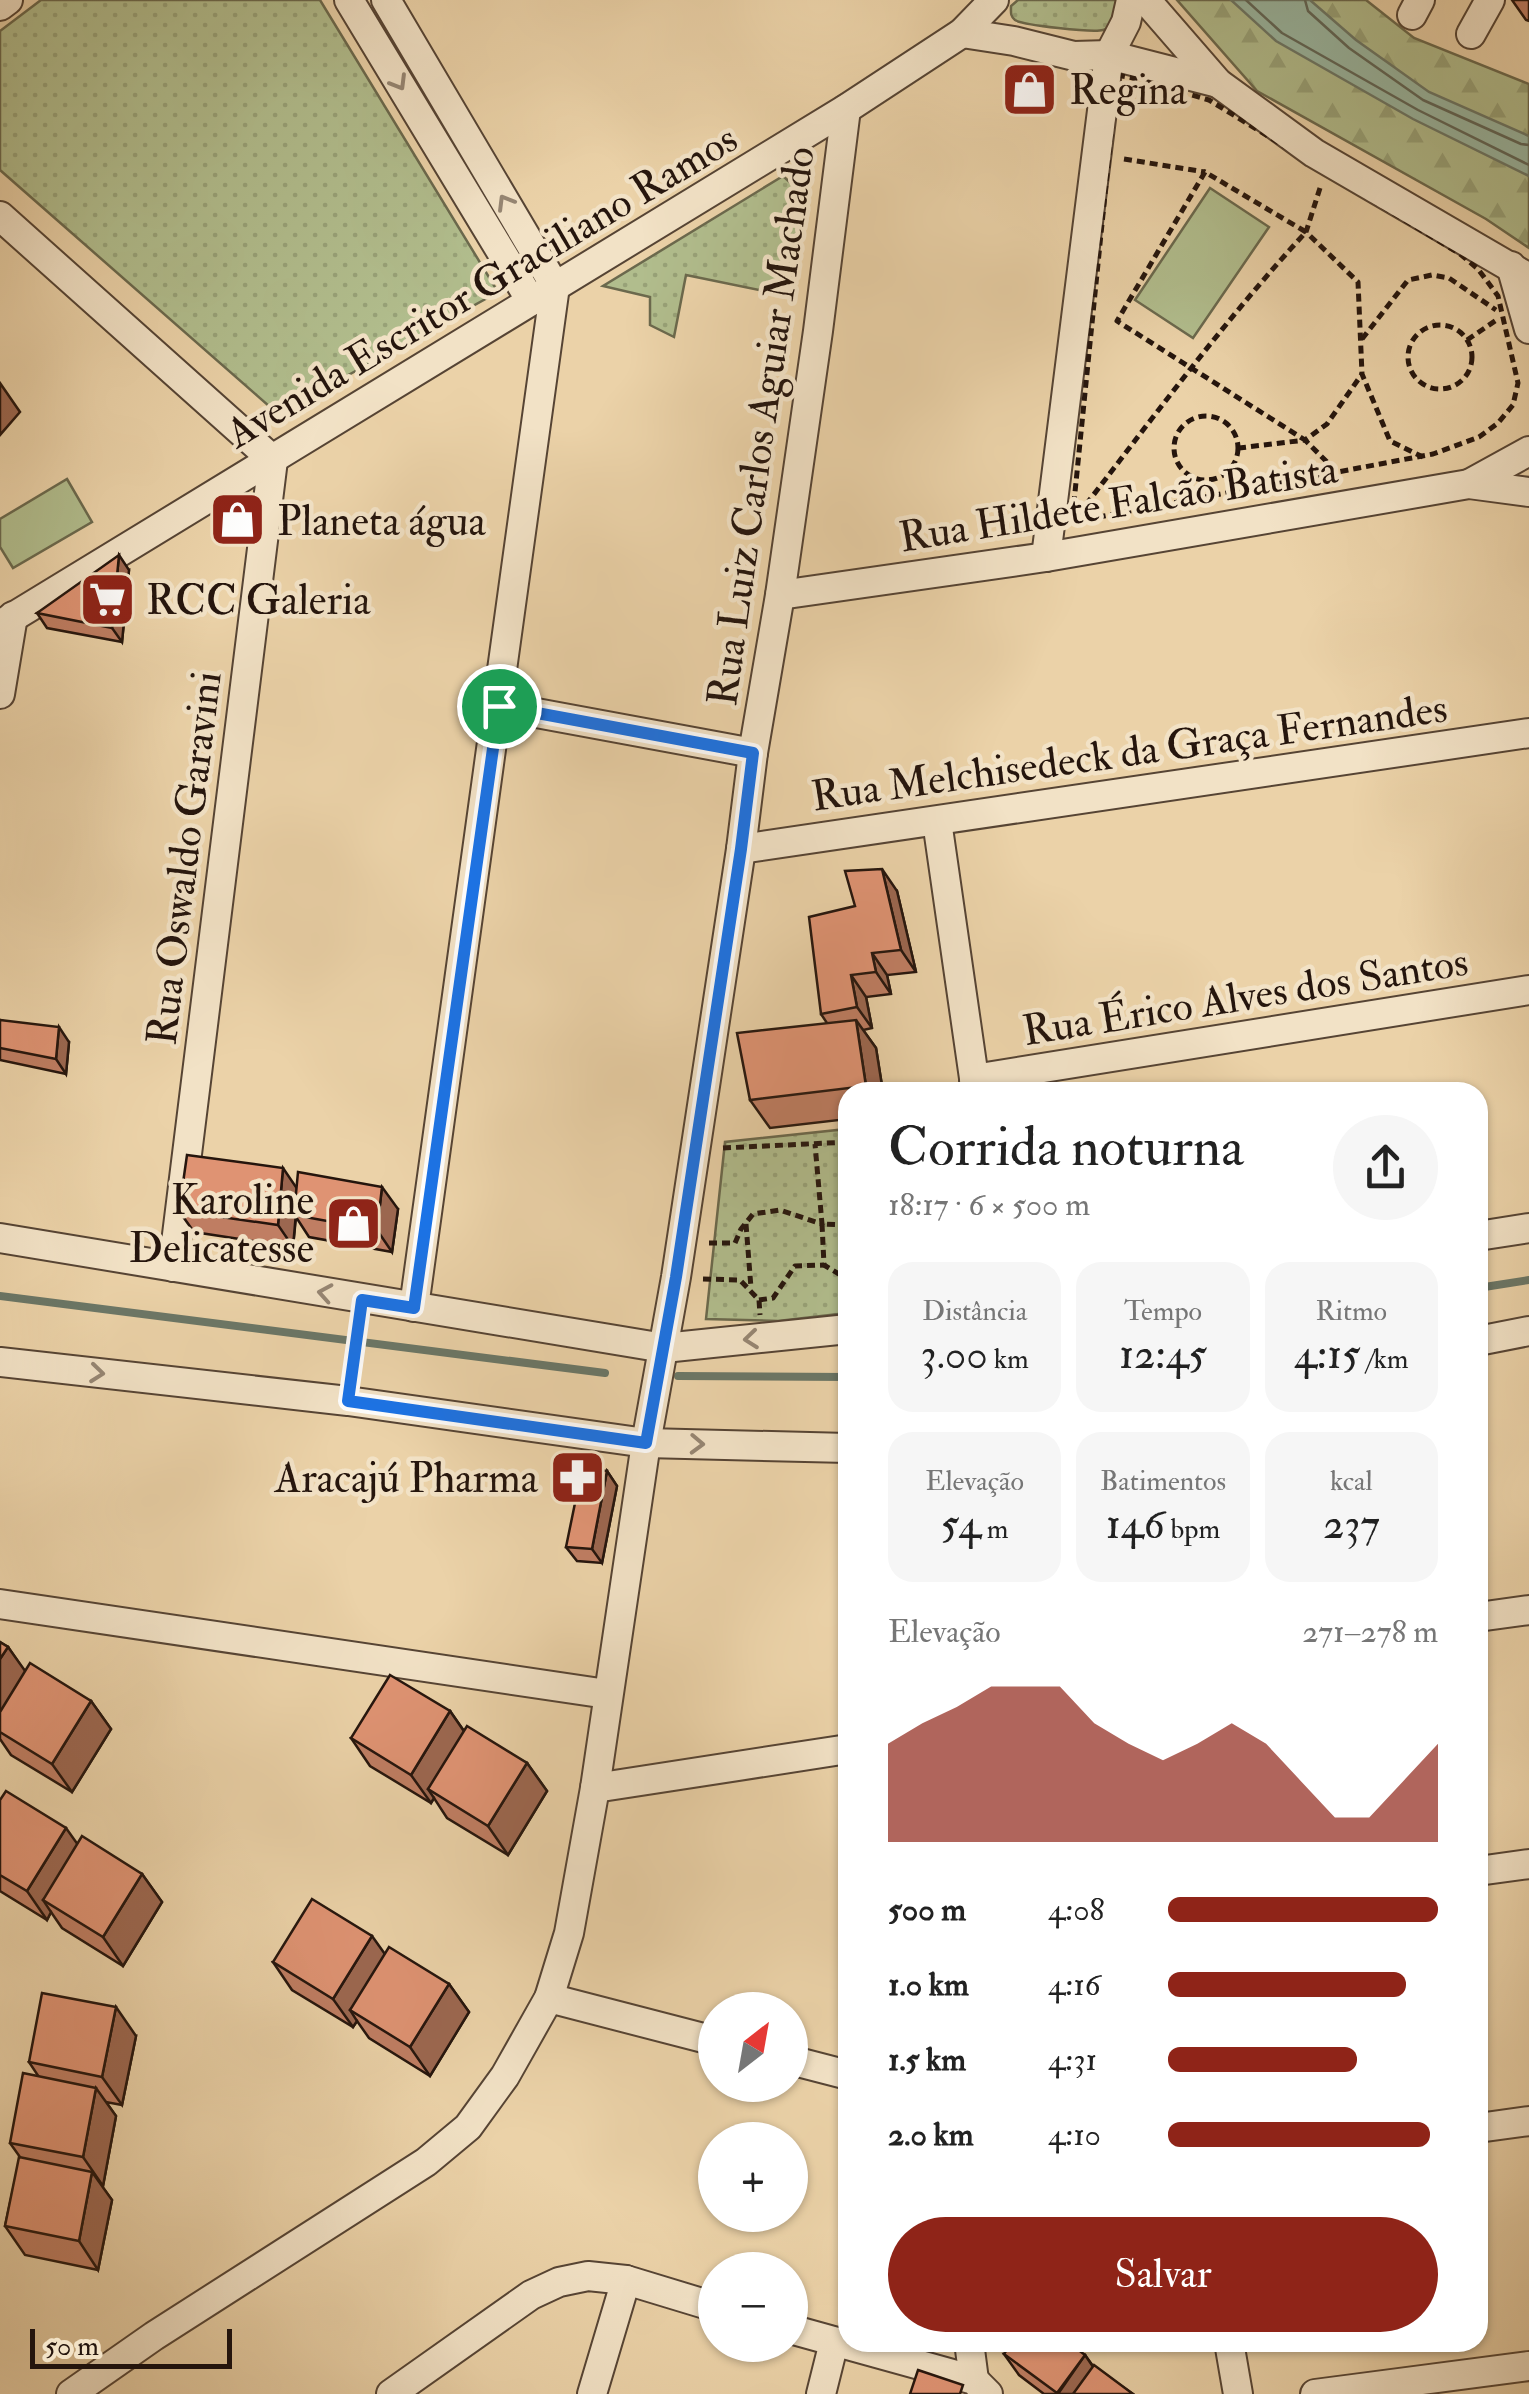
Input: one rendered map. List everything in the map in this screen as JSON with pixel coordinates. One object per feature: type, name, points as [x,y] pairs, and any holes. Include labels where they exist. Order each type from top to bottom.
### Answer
[{"type":"street","points":[[0,6],[8,0]]},
{"type":"street","points":[[348,0],[543,294]]},
{"type":"street","points":[[386,0],[543,294],[499,706],[414,1308]]},
{"type":"street","points":[[996,0],[996,21],[1003,33],[1014,40]]},
{"type":"street","name":"Avenida Escritor Graciliano Ramos","points":[[6,621],[846,109],[962,33],[996,0]]},
{"type":"street","points":[[1046,557],[1102,155],[1109,55],[1126,22],[1131,0]]},
{"type":"street","points":[[1146,0],[1218,82],[1314,153],[1520,272],[1529,329]]},
{"type":"street","points":[[1472,34],[1490,0]]},
{"type":"street","points":[[962,33],[1014,40],[1074,56],[1109,55],[1218,82]]},
{"type":"street","name":"Rua Luiz Carlos Aguiar Machado","points":[[550,1998],[570,1933],[646,1443],[676,1277],[780,595],[846,109]]},
{"type":"street","points":[[0,216],[273,460]]},
{"type":"street","name":"Rua Hildete Falcão Batista","points":[[1468,484],[1529,451]]},
{"type":"street","name":"Rua Oswaldo Garavini","points":[[173,1267],[273,460]]},
{"type":"street","name":"Rua Hildete Falcão Batista","points":[[780,595],[1046,557],[1468,484],[1529,492]]},
{"type":"street","points":[[0,694],[6,621]]},
{"type":"street","points":[[499,706],[753,753]]},
{"type":"street","name":"Rua Melchisedeck da Graça Fernandes","points":[[741,849],[1529,733]]},
{"type":"street","points":[[938,821],[974,1082]]},
{"type":"street","name":"Rua Érico Alves dos Santos","points":[[998,1082],[1529,990]]},
{"type":"street","points":[[1488,1234],[1529,1228]]},
{"type":"street","points":[[0,1238],[664,1348],[838,1330]]},
{"type":"street","points":[[1488,1340],[1529,1331]]},
{"type":"street","points":[[0,1362],[348,1401],[646,1443],[838,1454]]},
{"type":"street","points":[[0,1604],[608,1694]]},
{"type":"street","points":[[1488,1615],[1529,1610]]},
{"type":"street","points":[[595,1788],[838,1751]]},
{"type":"street","points":[[1488,1870],[1529,1864]]},
{"type":"street","points":[[70,2394],[426,2162],[468,2126],[505,2076],[550,1998],[698,2037]]},
{"type":"street","points":[[808,2065],[838,2072]]},
{"type":"street","points":[[1488,2127],[1529,2121]]},
{"type":"street","points":[[390,2394],[531,2296],[559,2282],[588,2276],[626,2280],[698,2302]]},
{"type":"street","points":[[592,2394],[626,2280]]},
{"type":"street","points":[[808,2334],[838,2343]]},
{"type":"street","points":[[822,2394],[834,2342]]},
{"type":"street","points":[[867,2352],[981,2387]]},
{"type":"street","points":[[972,2352],[981,2387]]},
{"type":"street","points":[[1231,2352],[1238,2394]]},
{"type":"street","points":[[1315,2394],[1529,2366]]},
{"type":"path","points":[[1117,76],[1209,100],[1469,262],[1498,296],[1518,383],[1512,405],[1498,423],[1479,437],[1423,456],[1072,522],[1102,155],[1117,76]]},
{"type":"path","points":[[1102,155],[1204,172],[1306,232],[1358,282],[1362,374],[1390,441],[1468,484]]},
{"type":"path","points":[[1046,557],[1251,292],[1306,232],[1326,171]]},
{"type":"path","points":[[1204,172],[1117,320],[1305,440],[1337,472]]},
{"type":"path","points":[[1360,341],[1408,280],[1432,275],[1449,278],[1504,315]]},
{"type":"path","points":[[1467,340],[1504,315]]},
{"type":"path","points":[[1436,325],[1446,326],[1467,340],[1471,366],[1459,383],[1439,390],[1419,382],[1412,374],[1408,354],[1416,334],[1436,325]]},
{"type":"path","points":[[1238,448],[1305,440],[1326,424],[1362,374]]},
{"type":"path","points":[[1206,416],[1225,422],[1238,448],[1236,459],[1224,474],[1203,480],[1184,470],[1174,451],[1175,440],[1186,422],[1206,416]]},
{"type":"path","points":[[695,1149],[838,1143]]},
{"type":"path","points":[[816,1144],[824,1265]]},
{"type":"path","points":[[681,1242],[734,1244],[753,1214],[780,1210],[822,1224],[838,1225]]},
{"type":"path","points":[[746,1223],[751,1291]]},
{"type":"path","points":[[759,1300],[774,1298],[795,1266],[824,1265],[838,1271]]},
{"type":"path","points":[[676,1277],[740,1280],[759,1300],[761,1338]]},
{"type":"path","points":[[348,1401],[362,1300]]},
{"type":"green space","points":[[41,0],[320,0],[498,292],[278,414],[0,170],[0,31]]},
{"type":"green space","points":[[1018,0],[1117,0],[1117,22],[1097,31],[1021,22],[1011,14],[1011,6]]},
{"type":"green space","points":[[1177,0],[1366,0],[1414,38],[1529,84],[1529,248],[1486,219],[1257,91]]},
{"type":"green space","points":[[783,176],[805,196],[789,296],[686,275],[674,337],[650,325],[650,297],[603,286]]},
{"type":"green space","points":[[1210,188],[1269,227],[1193,338],[1135,300]]},
{"type":"green space","points":[[67,479],[92,522],[13,568],[0,547],[0,519]]},
{"type":"green space","points":[[838,1130],[838,1314],[778,1321],[706,1319],[725,1142]]},
{"type":"water","points":[[1231,0],[1310,0],[1356,40],[1429,92],[1529,136],[1529,176],[1413,119],[1276,41]]},
{"type":"building","points":[[119,555],[112,628],[37,613]]},
{"type":"building","points":[[882,869],[901,950],[872,953],[876,972],[851,975],[857,1007],[821,1014],[809,917],[855,906],[845,871]]},
{"type":"building","points":[[0,1020],[59,1027],[56,1059],[0,1048]]},
{"type":"building","points":[[856,1020],[865,1082],[838,1082],[838,1089],[750,1100],[737,1033]]},
{"type":"building","points":[[187,1155],[283,1168],[278,1225],[179,1211]]},
{"type":"building","points":[[298,1172],[382,1187],[377,1230],[294,1215]]},
{"type":"building","points":[[582,1469],[607,1471],[592,1549],[566,1547]]},
{"type":"building","points":[[0,1642],[8,1647],[0,1659]]},
{"type":"building","points":[[30,1663],[91,1701],[52,1764],[0,1732],[0,1712]]},
{"type":"building","points":[[390,1675],[450,1711],[411,1775],[351,1738]]},
{"type":"building","points":[[467,1726],[527,1763],[488,1826],[428,1789]]},
{"type":"building","points":[[6,1791],[66,1828],[27,1891],[0,1875],[0,1800]]},
{"type":"building","points":[[82,1836],[142,1874],[103,1937],[43,1900]]},
{"type":"building","points":[[312,1899],[372,1936],[333,1999],[273,1962]]},
{"type":"building","points":[[389,1947],[449,1984],[410,2047],[350,2010]]},
{"type":"building","points":[[42,1993],[116,2007],[102,2077],[29,2062]]},
{"type":"building","points":[[23,2073],[96,2088],[83,2157],[10,2143]]},
{"type":"building","points":[[19,2157],[92,2172],[79,2241],[5,2226]]},
{"type":"building","points":[[1081,2352],[1085,2355],[1057,2393],[1004,2354]]},
{"type":"building","points":[[1094,2365],[1133,2394],[1073,2394]]},
{"type":"building","points":[[918,2370],[963,2385],[960,2394],[910,2394]]},
{"type":"waterway","points":[[1488,1286],[1529,1280]]},
{"type":"waterway","points":[[0,1296],[605,1373]]},
{"type":"waterway","points":[[678,1376],[838,1377]]},
{"type":"place","name":"Regina","points":[[1030,89]]},
{"type":"place","name":"Planeta água","points":[[238,520]]},
{"type":"place","name":"RCC Galeria","points":[[107,599]]},
{"type":"place","name":"Karoline Delicatesse","points":[[353,1223]]},
{"type":"place","name":"Aracajú Pharma","points":[[577,1477]]},
{"type":"route","points":[[499,706],[753,753],[676,1277],[646,1443],[348,1401],[362,1300],[414,1308],[499,706]]}]
